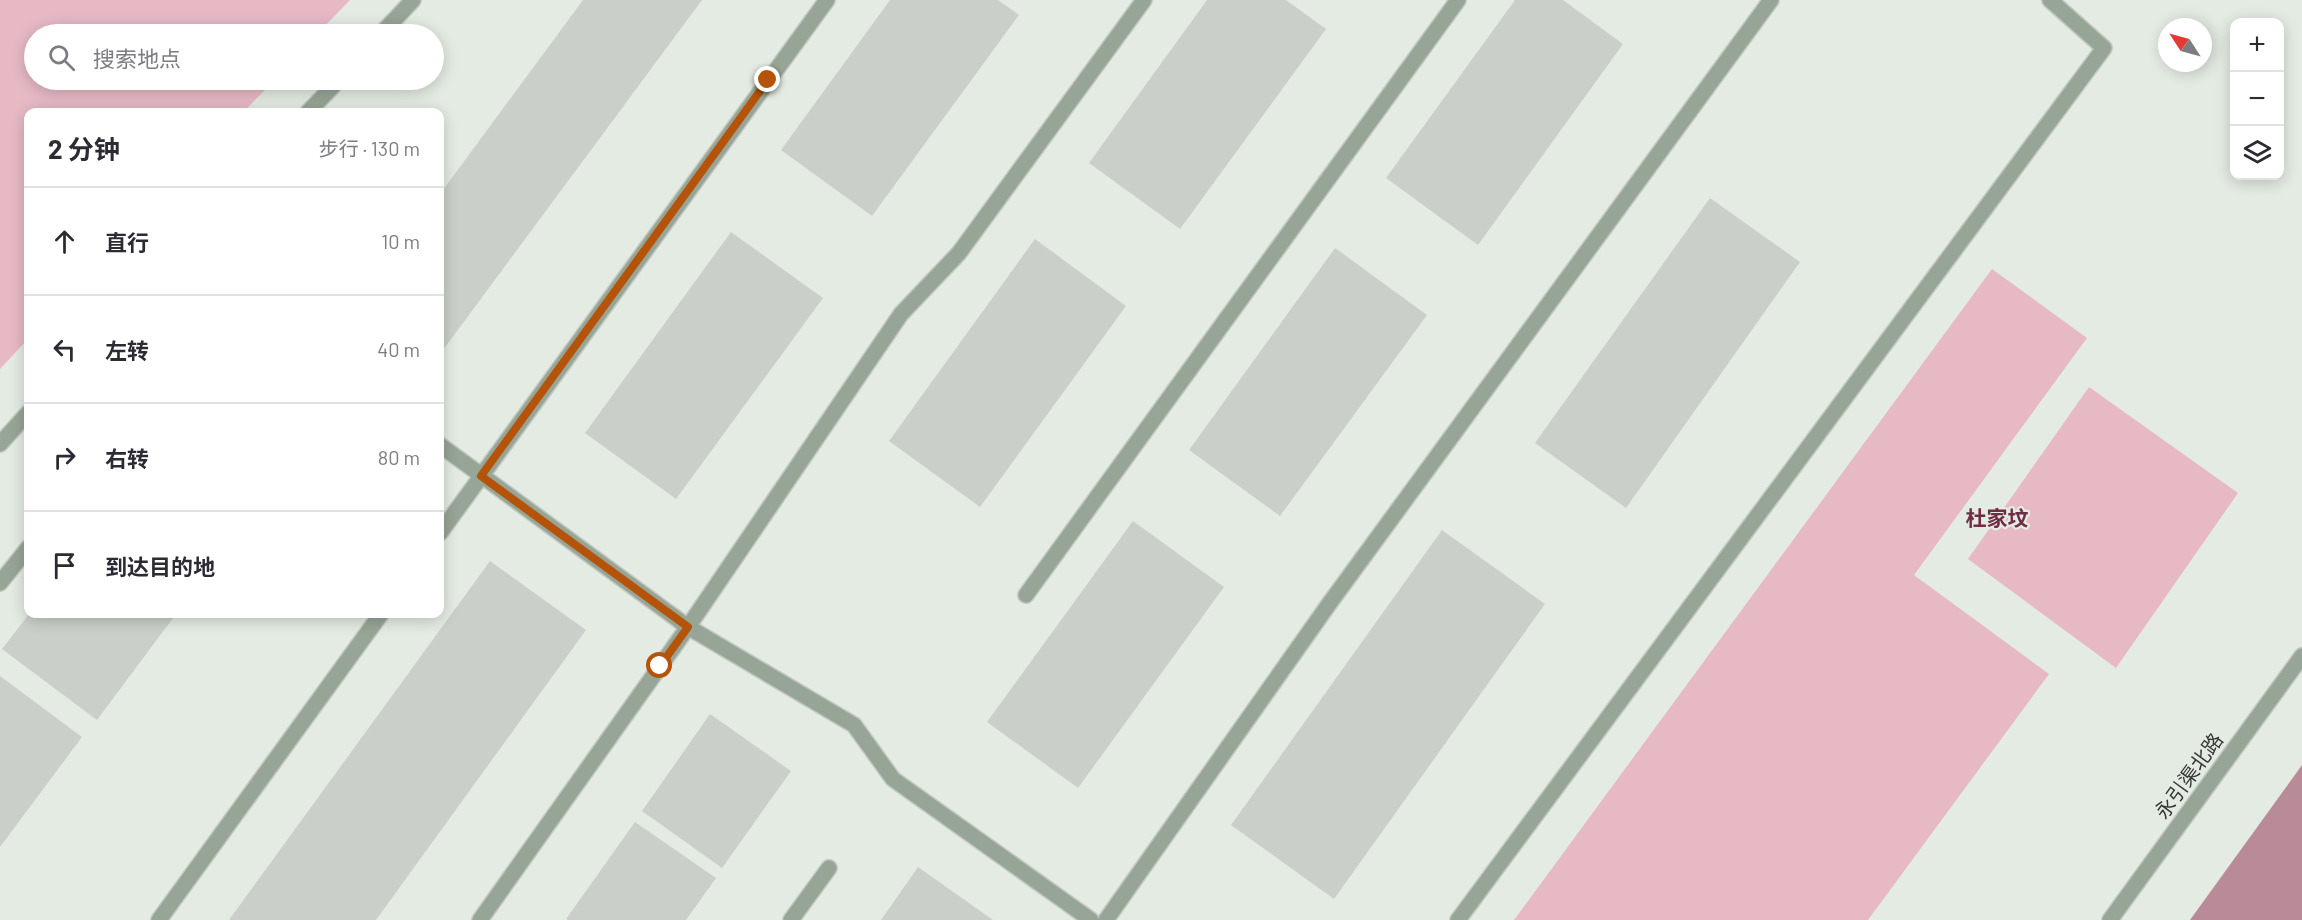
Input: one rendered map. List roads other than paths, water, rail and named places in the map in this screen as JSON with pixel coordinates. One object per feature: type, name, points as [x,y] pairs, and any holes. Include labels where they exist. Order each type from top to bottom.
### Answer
[{"type":"street","points":[[390,24],[413,0]]},
{"type":"street","points":[[444,527],[827,0]]},
{"type":"street","points":[[480,920],[688,627],[902,314],[959,253],[1144,0]]},
{"type":"street","points":[[1026,595],[1458,0]]},
{"type":"street","points":[[1106,920],[1329,604],[1771,0]]},
{"type":"street","points":[[1458,920],[2104,48],[2050,0]]},
{"type":"street","points":[[313,108],[330,90]]},
{"type":"street","points":[[0,444],[24,417]]},
{"type":"street","points":[[444,448],[688,627],[854,725],[893,779],[1091,920]]},
{"type":"street","points":[[0,583],[24,553]]},
{"type":"street","points":[[159,920],[378,618]]},
{"type":"street","name":"永引渠北路","points":[[2110,920],[2302,656]]},
{"type":"street","points":[[791,920],[829,868]]},
{"type":"district","name":"杜家坟","points":[[1997,519]]}]
